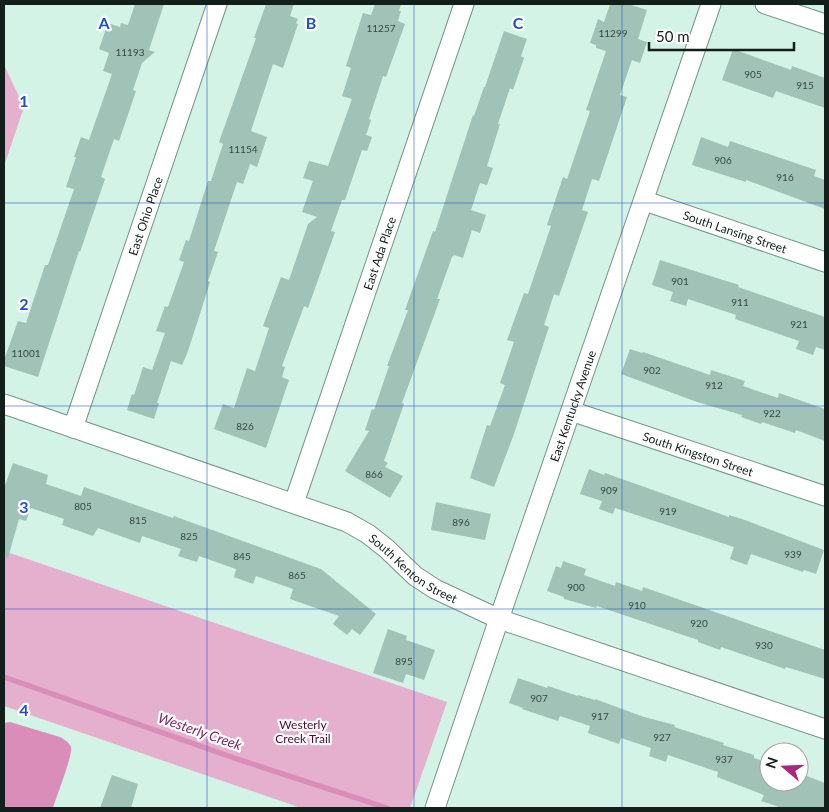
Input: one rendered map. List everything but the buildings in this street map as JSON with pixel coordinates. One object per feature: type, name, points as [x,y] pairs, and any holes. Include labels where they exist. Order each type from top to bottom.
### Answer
[{"type":"street","name":"East Ohio Place","points":[[73,428],[217,4]]},
{"type":"street","name":"East Ada Place","points":[[294,503],[464,4]]},
{"type":"street","name":"East Kentucky Avenue","points":[[435,808],[498,619],[711,4]]},
{"type":"street","points":[[764,4],[825,24]]},
{"type":"street","name":"South Lansing Street","points":[[644,201],[825,262]]},
{"type":"street","name":"South Kenton Street","points":[[4,404],[347,522],[368,534],[415,576],[435,589],[498,619],[825,729]]},
{"type":"street","name":"South Kingston Street","points":[[571,411],[825,496]]},
{"type":"green space","points":[[4,65],[24,107],[4,166]]},
{"type":"green space","name":"Westerly Creek Trail","points":[[4,551],[447,702],[410,808],[301,808],[4,706]]},
{"type":"shaded area","points":[[10,722],[60,737],[67,741],[71,747],[64,777],[53,808],[4,808],[4,723]]},
{"type":"waterway","name":"Westerly Creek","points":[[4,677],[237,759],[387,808]]}]
